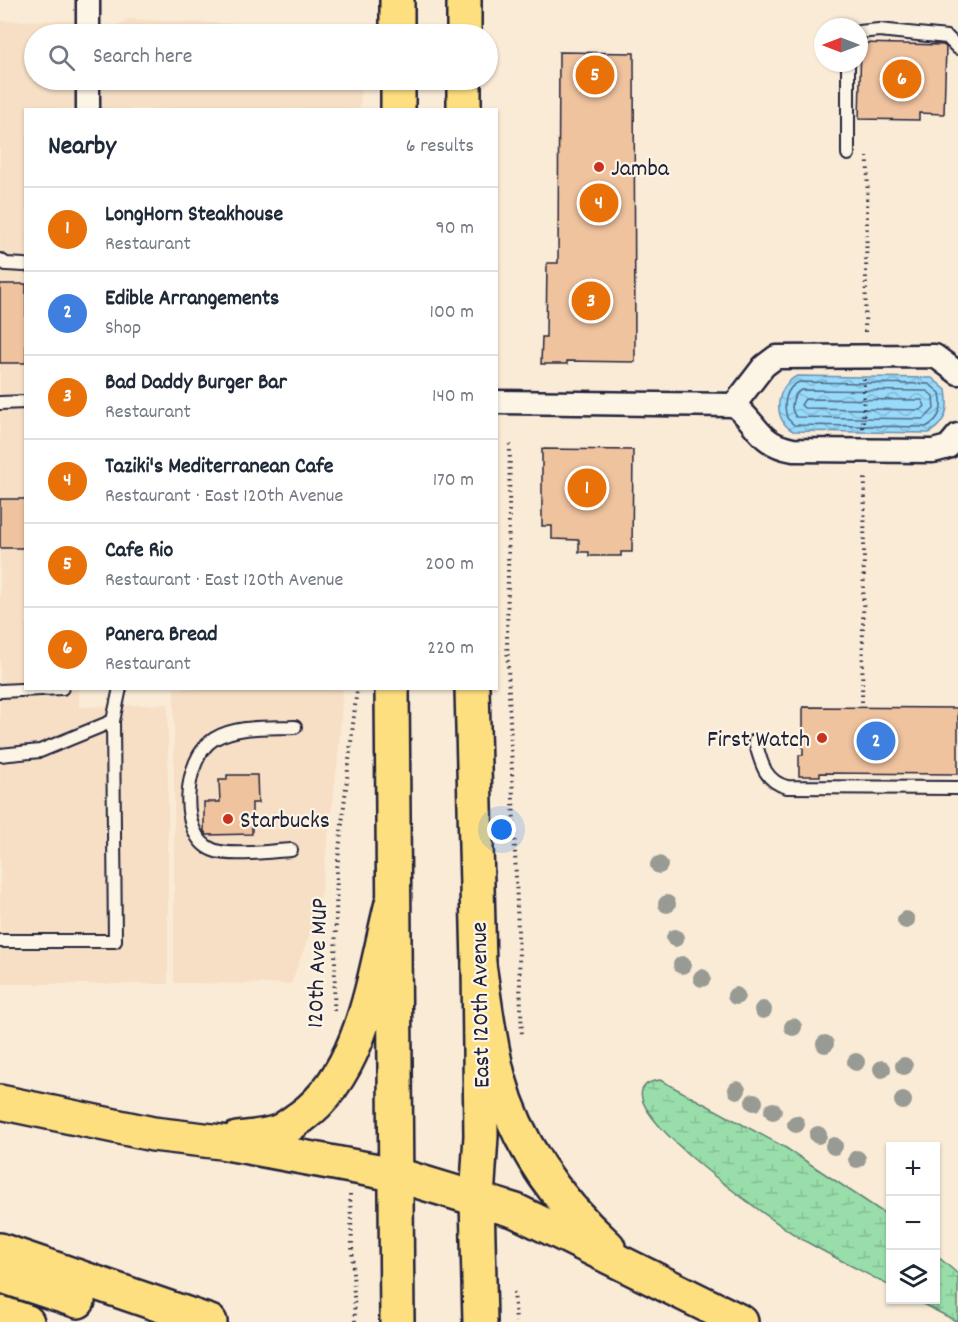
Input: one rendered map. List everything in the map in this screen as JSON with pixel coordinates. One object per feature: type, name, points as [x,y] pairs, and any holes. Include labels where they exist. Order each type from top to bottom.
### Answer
[{"type":"main road","points":[[397,0],[398,24]]},
{"type":"main road","points":[[464,0],[464,24]]},
{"type":"main road","points":[[398,90],[398,108]]},
{"type":"main road","points":[[464,90],[464,108]]},
{"type":"main road","points":[[392,690],[394,1174],[397,1322]]},
{"type":"main road","name":"East 120th Avenue","points":[[472,690],[479,965],[481,1136],[477,1199],[480,1322]]},
{"type":"main road","points":[[222,1142],[278,1132],[316,1105],[336,1083],[347,1063],[359,1031],[392,903]]},
{"type":"main road","points":[[479,965],[499,1078],[518,1132],[560,1195],[593,1233],[627,1264]]},
{"type":"main road","points":[[0,1102],[153,1134],[222,1142],[394,1174],[516,1211],[741,1322]]},
{"type":"main road","points":[[0,1250],[210,1322]]},
{"type":"main road","points":[[0,1275],[142,1322]]},
{"type":"main road","points":[[0,1312],[27,1322]]},
{"type":"street","points":[[88,0],[88,24]]},
{"type":"street","points":[[88,90],[88,108]]},
{"type":"street","points":[[734,405],[764,366],[776,357],[865,367],[934,356],[958,373]]},
{"type":"street","points":[[498,402],[734,405],[745,413],[764,440],[778,448],[864,441],[933,452],[948,447],[958,435]]},
{"type":"lane","points":[[868,31],[879,30],[947,37],[958,48]]},
{"type":"lane","points":[[848,72],[848,154]]},
{"type":"lane","points":[[0,260],[6,264],[24,265]]},
{"type":"lane","points":[[0,403],[24,402]]},
{"type":"lane","points":[[0,691],[24,690]]},
{"type":"lane","points":[[0,941],[115,941],[112,721],[120,690]]},
{"type":"lane","points":[[0,755],[40,752],[112,721]]},
{"type":"lane","points":[[291,850],[216,852],[201,845],[192,831],[190,781],[201,751],[212,740],[239,730],[295,727]]},
{"type":"lane","points":[[755,741],[768,777],[776,784],[788,787],[958,788]]},
{"type":"path","points":[[862,702],[868,154]]},
{"type":"path","points":[[510,444],[507,640],[522,1039]]},
{"type":"path","name":"120th Ave MUP","points":[[333,1022],[337,869],[357,690]]},
{"type":"path","points":[[345,1166],[350,1192],[355,1322]]},
{"type":"path","points":[[514,1292],[516,1322]]},
{"type":"shaded area","points":[[128,19],[236,24],[120,24]]},
{"type":"shaded area","points":[[82,20],[82,24],[24,24],[24,90],[82,90],[82,108],[24,108],[24,690],[79,690],[79,707],[168,704],[168,984],[0,984],[0,21]]},
{"type":"shaded area","points":[[103,90],[361,90],[360,108],[102,108]]},
{"type":"shaded area","points":[[174,690],[343,690],[338,760],[319,909],[291,984],[174,983]]},
{"type":"green space","points":[[660,1080],[786,1148],[886,1214],[886,1284],[790,1232],[730,1188],[666,1133],[646,1108],[642,1089]]},
{"type":"green space","points":[[940,1258],[958,1274],[958,1322],[923,1304],[940,1304]]},
{"type":"water","points":[[797,376],[932,378],[946,390],[947,409],[940,424],[929,433],[793,431],[781,419],[779,403],[784,387]]},
{"type":"building","points":[[868,43],[943,45],[946,47],[944,114],[919,113],[919,120],[859,119],[860,72],[868,72]]},
{"type":"building","points":[[559,52],[634,53],[635,362],[567,361],[567,364],[541,364],[542,337],[546,337],[547,263],[558,263]]},
{"type":"building","points":[[0,284],[24,284],[24,363],[0,363]]},
{"type":"building","points":[[542,449],[633,450],[632,552],[621,552],[621,556],[589,556],[589,552],[579,552],[579,540],[552,539],[552,526],[542,526]]},
{"type":"building","points":[[0,499],[24,499],[24,548],[0,548]]},
{"type":"building","points":[[803,707],[958,708],[958,774],[820,773],[820,776],[799,776],[799,755],[803,755]]},
{"type":"building","name":"Starbucks","points":[[227,775],[257,775],[258,803],[252,803],[252,834],[207,835],[204,831],[204,802],[220,802],[219,780],[227,780]]},
{"type":"place","name":"Cafe Rio","points":[[595,75]]},
{"type":"place","name":"Panera Bread","points":[[902,79]]},
{"type":"place","name":"Jamba","points":[[599,167]]},
{"type":"place","name":"Taziki's Mediterranean Cafe","points":[[599,203]]},
{"type":"place","name":"Bad Daddy Burger Bar","points":[[591,301]]},
{"type":"place","name":"LongHorn Steakhouse","points":[[587,488]]},
{"type":"place","name":"First Watch","points":[[822,738]]},
{"type":"place","name":"Edible Arrangements","points":[[876,741]]},
{"type":"place","name":"Starbucks","points":[[228,819]]}]
